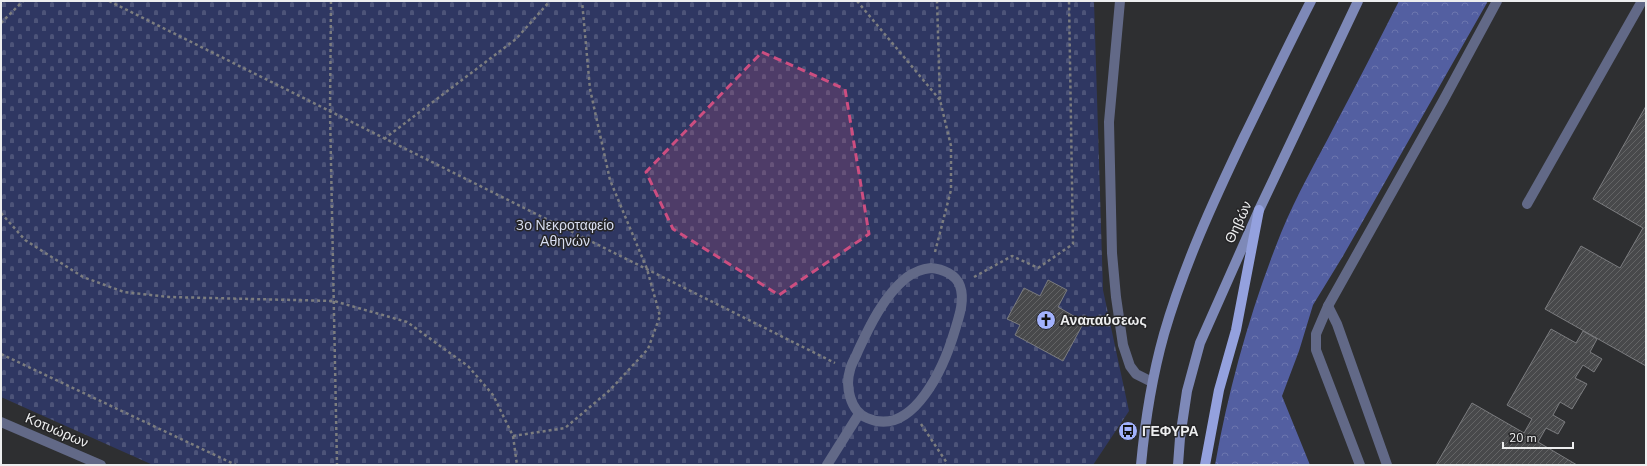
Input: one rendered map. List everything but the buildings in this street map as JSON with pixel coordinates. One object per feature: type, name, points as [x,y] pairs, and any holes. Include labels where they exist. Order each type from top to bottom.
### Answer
[{"type":"main road","points":[[1141,465],[1152,382],[1166,326],[1186,267],[1207,214],[1311,1]]},
{"type":"main road","name":"Θηβών","points":[[1178,465],[1180,438],[1187,391],[1200,343],[1259,210],[1358,1]]},
{"type":"main road","points":[[1204,465],[1219,390],[1236,330],[1259,210]]},
{"type":"street","points":[[1120,1],[1109,122],[1112,261],[1123,345],[1127,359],[1136,374],[1152,382]]},
{"type":"street","points":[[1360,465],[1316,350],[1316,334],[1328,306],[1443,101],[1497,1]]},
{"type":"street","points":[[1527,204],[1642,1]]},
{"type":"street","points":[[931,268],[946,271],[952,275],[960,286],[962,303],[952,340],[943,364],[928,391],[912,409],[896,419],[885,420],[868,418],[859,414],[851,400],[849,388],[850,370],[869,326],[892,294],[909,276],[915,272],[931,268]]},
{"type":"street","points":[[1328,306],[1337,324],[1387,465]]},
{"type":"street","points":[[827,465],[859,414]]},
{"type":"street","name":"Κοτυώρων","points":[[1,422],[101,465]]},
{"type":"path","points":[[1,23],[23,1]]},
{"type":"path","points":[[109,1],[850,370]]},
{"type":"path","points":[[331,1],[330,112],[337,465]]},
{"type":"path","points":[[384,139],[516,39],[550,1]]},
{"type":"path","points":[[513,436],[566,428],[610,390],[648,349],[660,316],[647,269],[610,180],[590,89],[582,1]]},
{"type":"path","points":[[857,1],[940,100]]},
{"type":"path","points":[[931,268],[950,190],[950,146],[940,100],[937,1]]},
{"type":"path","points":[[960,286],[1012,256],[1038,268],[1073,244],[1069,1]]},
{"type":"path","points":[[1,213],[25,240],[83,277],[124,292],[169,297],[334,301],[407,322],[468,366],[493,395],[513,436],[517,465]]},
{"type":"path","points":[[1,354],[236,465]]},
{"type":"path","points":[[912,409],[947,463],[946,465]]},
{"type":"highlighted area","points":[[762,52],[845,89],[869,234],[779,295],[673,229],[646,172]]},
{"type":"green space","name":"3ο Νεκροταφείο Αθηνών","points":[[1,1],[1094,1],[1103,290],[1129,411],[1093,465],[153,465],[1,397]]},
{"type":"green space","points":[[1399,1],[1488,1],[1343,256],[1313,305],[1299,351],[1282,396],[1310,465],[1215,465],[1227,406],[1242,348],[1260,290],[1281,233],[1300,192]]},
{"type":"place","name":"Αναπαύσεως","points":[[1046,320]]},
{"type":"place","name":"ΓΕΦΥΡΑ","points":[[1128,431]]}]
